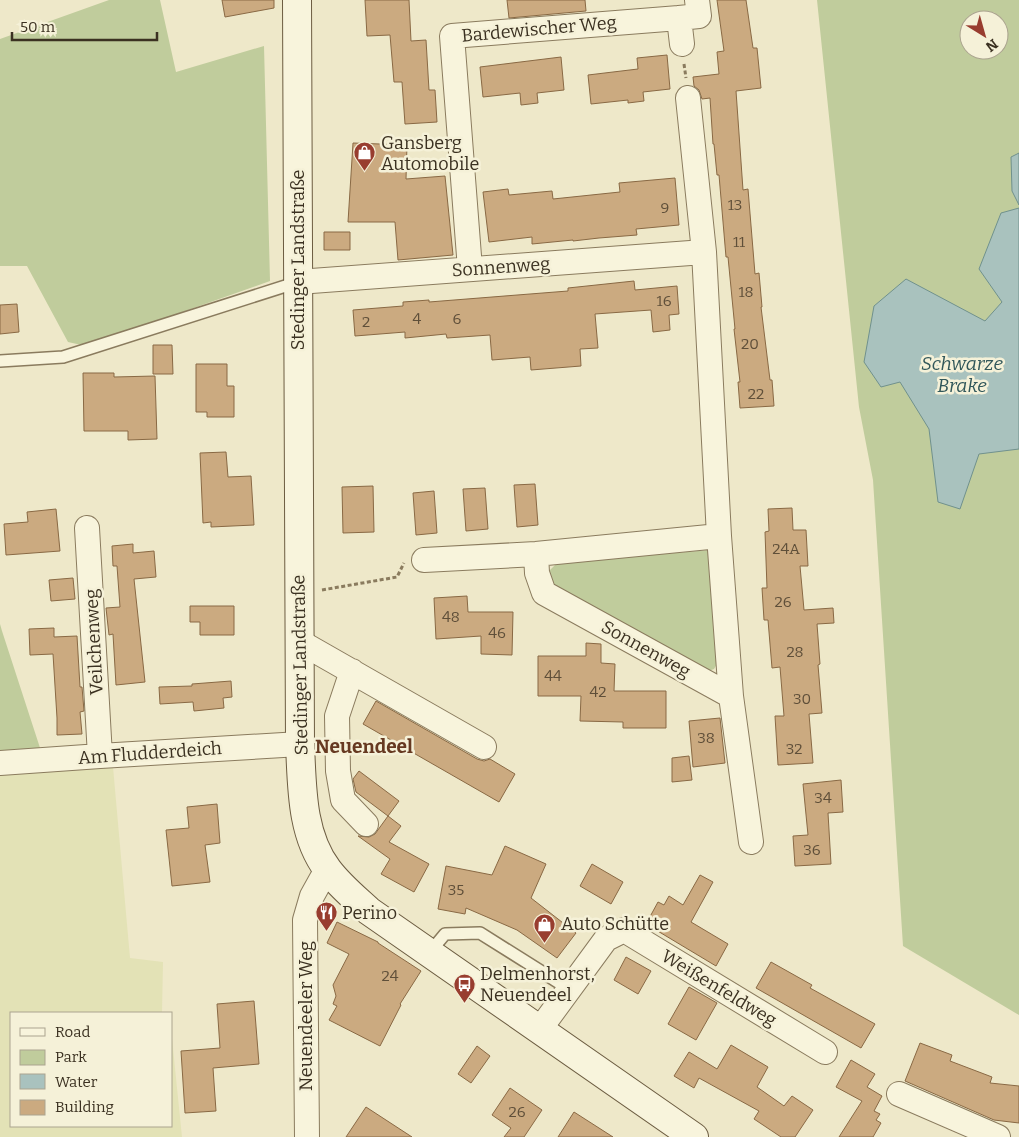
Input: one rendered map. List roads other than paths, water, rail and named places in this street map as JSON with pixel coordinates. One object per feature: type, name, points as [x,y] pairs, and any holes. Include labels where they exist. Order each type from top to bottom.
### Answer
[{"type":"main road","name":"Stedinger Landstraße","points":[[297,0],[300,744],[305,816],[314,844],[327,870],[370,911],[694,1137]]},
{"type":"street","name":"Bardewischer Weg","points":[[470,269],[452,36],[699,16],[697,0]]},
{"type":"street","points":[[679,18],[682,44]]},
{"type":"street","points":[[688,98],[704,252],[719,536],[732,696],[751,842]]},
{"type":"street","name":"Sonnenweg","points":[[298,282],[704,252]]},
{"type":"street","name":"Veilchenweg","points":[[87,528],[100,756]]},
{"type":"street","points":[[424,560],[536,554],[719,536]]},
{"type":"street","name":"Sonnenweg","points":[[536,554],[537,573],[544,593],[732,696]]},
{"type":"street","points":[[300,642],[484,747]]},
{"type":"street","points":[[352,672],[337,716],[338,772],[343,800],[366,824]]},
{"type":"street","name":"Am Fludderdeich","points":[[0,764],[300,744]]},
{"type":"street","name":"Neuendeeler Weg","points":[[307,1137],[305,920],[312,896],[327,870]]},
{"type":"street","name":"Weißenfeldweg","points":[[540,1029],[606,939],[624,930],[825,1052]]},
{"type":"street","points":[[900,1094],[998,1137]]},
{"type":"lane","points":[[0,361],[62,357],[298,282]]},
{"type":"lane","points":[[430,952],[445,934],[480,933],[569,989]]},
{"type":"water","points":[[1019,153],[1019,205],[1012,191],[1011,157]]},
{"type":"water","name":"Schwarze Brake","points":[[1019,208],[1019,449],[979,454],[960,509],[938,502],[929,429],[900,382],[881,387],[864,362],[874,306],[906,279],[985,321],[1002,302],[979,269],[1001,213]]},
{"type":"place","name":"Gansberg Automobile","points":[[365,172]]},
{"type":"place","name":"Perino","points":[[326,932]]},
{"type":"place","name":"Auto Schütte","points":[[545,943]]},
{"type":"place","name":"Delmenhorst, Neuendeel","points":[[464,1003]]},
{"type":"district","name":"Neuendeel","points":[[364,746]]}]
